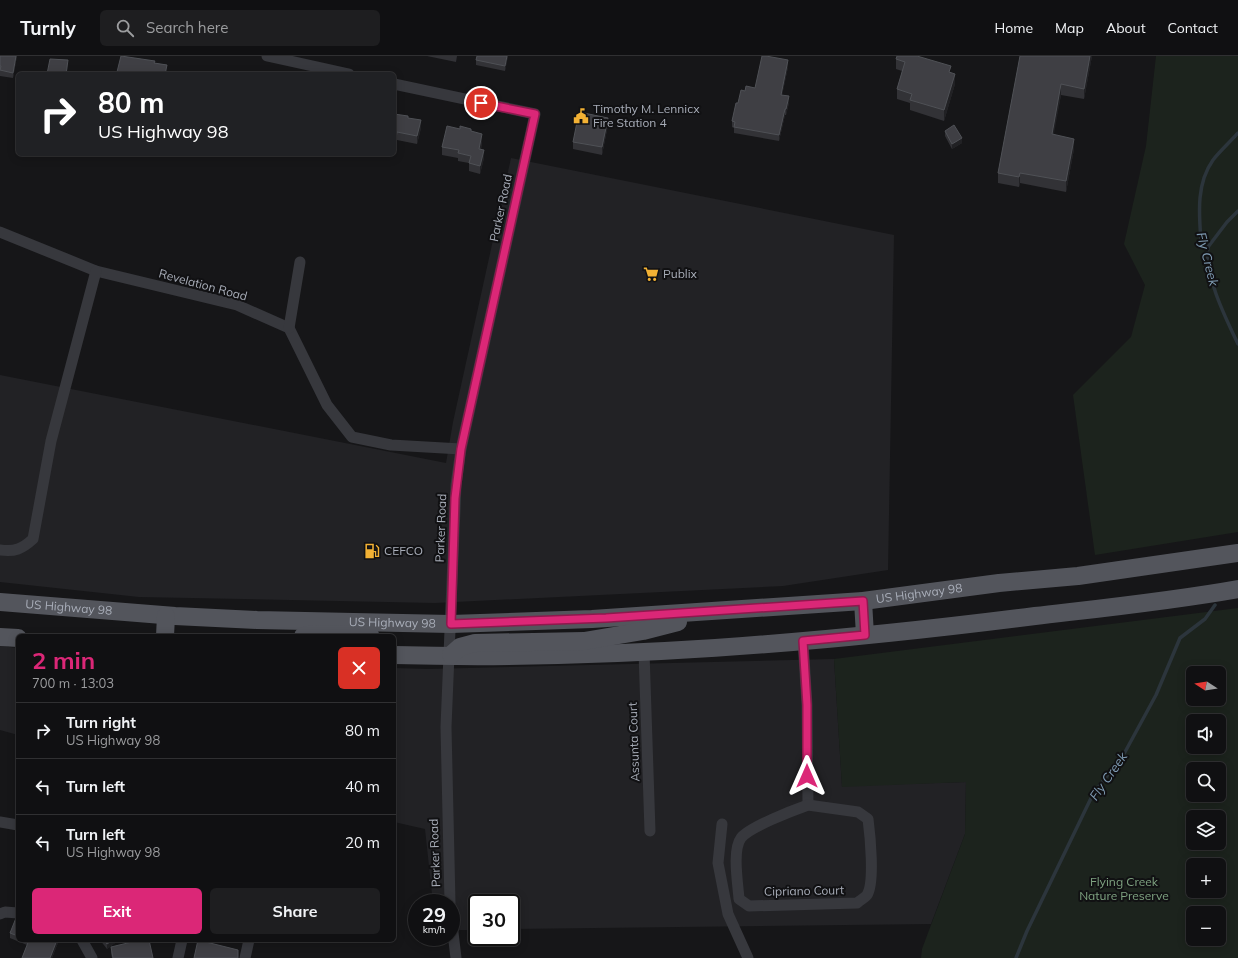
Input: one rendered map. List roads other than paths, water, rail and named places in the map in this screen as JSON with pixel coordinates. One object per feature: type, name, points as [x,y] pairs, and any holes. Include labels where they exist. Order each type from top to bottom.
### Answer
[{"type":"main road","name":"US Highway 98","points":[[0,602],[166,616],[257,620],[451,624],[592,619],[863,601],[999,583],[1078,576],[1238,552]]},
{"type":"main road","points":[[396,655],[449,657],[644,652],[803,641],[928,630],[1238,589]]},
{"type":"main road","points":[[863,601],[865,635]]},
{"type":"main road","points":[[449,657],[460,646],[476,643],[584,641],[643,631],[713,612]]},
{"type":"main road","points":[[165,634],[166,616]]},
{"type":"main road","points":[[313,634],[438,634],[451,624]]},
{"type":"main road","points":[[0,637],[16,638]]},
{"type":"street","points":[[267,56],[340,72]]},
{"type":"street","name":"Parker Road","points":[[396,84],[535,114],[461,449],[455,498],[446,727],[450,894]]},
{"type":"street","name":"Revelation Road","points":[[0,232],[96,271],[237,305],[289,328]]},
{"type":"street","points":[[300,262],[289,328],[327,405],[352,437],[391,445],[461,449]]},
{"type":"street","points":[[0,550],[13,552],[24,548],[33,539],[53,434],[96,271]]},
{"type":"street","points":[[803,641],[807,705],[808,805]]},
{"type":"street","name":"Assunta Court","points":[[644,652],[650,831]]},
{"type":"street","name":"Cipriano Court","points":[[808,805],[858,812],[868,819],[871,858],[870,883],[867,894],[857,903],[749,906],[739,899],[737,848],[741,837],[763,824],[808,805]]},
{"type":"street","points":[[0,822],[16,825]]},
{"type":"street","points":[[722,824],[718,863],[728,914],[748,958]]},
{"type":"street","points":[[0,914],[5,912],[16,912]]},
{"type":"street","points":[[83,942],[92,958]]},
{"type":"street","points":[[178,958],[182,942]]},
{"type":"street","points":[[245,958],[249,942]]},
{"type":"street","points":[[455,946],[456,958]]},
{"type":"waterway","name":"Fly Creek","points":[[1238,133],[1213,160],[1208,169],[1201,189],[1199,210],[1201,241],[1208,247],[1209,270],[1222,310],[1238,344]]},
{"type":"waterway","points":[[1208,247],[1227,222],[1238,211]]},
{"type":"waterway","name":"Fly Creek","points":[[1016,958],[1027,931],[1093,794],[1125,752],[1156,695],[1180,638],[1205,619],[1215,605]]},
{"type":"place","name":"Timothy M. Lennicx Fire Station 4","points":[[581,116]]},
{"type":"place","name":"Publix","points":[[651,274]]},
{"type":"place","name":"CEFCO","points":[[372,551]]},
{"type":"park label","name":"Flying Creek Nature Preserve","points":[[1124,889]]}]
